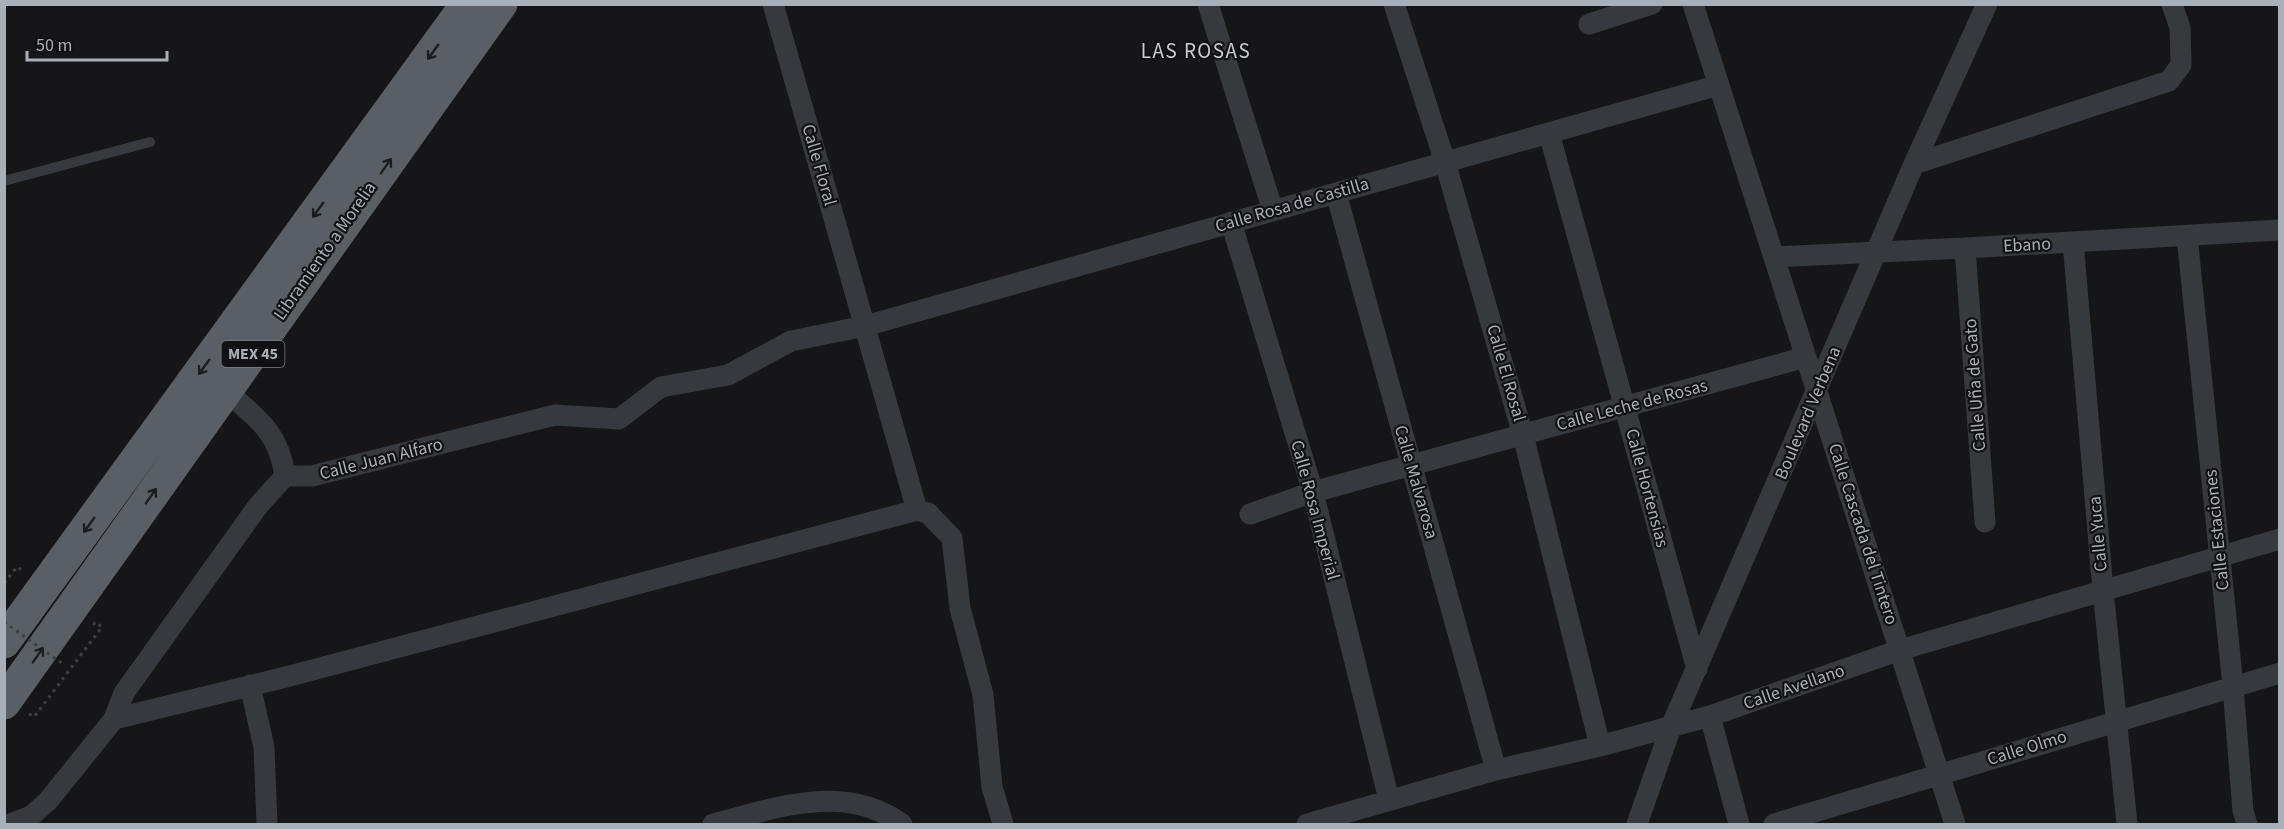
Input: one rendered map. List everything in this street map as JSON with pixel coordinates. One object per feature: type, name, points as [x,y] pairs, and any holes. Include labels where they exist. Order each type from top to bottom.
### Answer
[{"type":"highway","name":"Libramiento a Morelia","points":[[4,642],[467,4]]},
{"type":"highway","name":"Libramiento a Morelia","points":[[6,701],[501,4]]},
{"type":"street","name":"Calle Floral","points":[[773,4],[917,510]]},
{"type":"street","points":[[1208,4],[1273,211]]},
{"type":"street","name":"Calle El Rosal","points":[[1394,4],[1445,162],[1523,435],[1600,746]]},
{"type":"street","points":[[1589,24],[1652,4]]},
{"type":"street","name":"Calle Cascada del Tintero","points":[[1693,4],[1955,825]]},
{"type":"street","name":"Boulevard Verbena","points":[[1637,825],[1671,728],[1914,164],[1987,4]]},
{"type":"street","points":[[1914,164],[2169,81],[2181,65],[2180,28],[2172,4]]},
{"type":"street","name":"Calle Rosa de Castilla","points":[[865,326],[1719,85]]},
{"type":"street","name":"Calle Hortensias","points":[[1550,133],[1697,669]]},
{"type":"street","name":"Calle Malvarosa","points":[[1336,193],[1496,770]]},
{"type":"street","name":"Calle Rosa Imperial","points":[[1231,222],[1313,492],[1389,800]]},
{"type":"street","name":"Ebano","points":[[1774,257],[2280,230]]},
{"type":"street","name":"Calle Estaciones","points":[[2187,236],[2234,687],[2243,811],[2247,825]]},
{"type":"street","name":"Calle Yuca","points":[[2073,242],[2103,590],[2127,825]]},
{"type":"street","name":"Calle Uña de Gato","points":[[1965,248],[1985,522]]},
{"type":"street","name":"Calle Juan Alfaro","points":[[285,476],[312,476],[555,415],[619,419],[661,387],[728,375],[791,341],[865,326]]},
{"type":"street","name":"Calle Leche de Rosas","points":[[1251,514],[1313,492],[1806,357]]},
{"type":"street","points":[[10,825],[31,816],[48,801],[114,719],[124,693],[258,506],[285,476],[282,457],[275,439],[264,424],[226,391]]},
{"type":"street","points":[[114,719],[286,678],[917,510],[928,513],[952,538],[960,608],[983,695],[992,787],[1003,825]]},
{"type":"street","name":"Calle Avellano","points":[[1307,825],[1496,770],[1671,728],[1900,650],[2280,539]]},
{"type":"street","name":"Calle Olmo","points":[[1774,825],[2280,673]]},
{"type":"street","points":[[250,685],[264,747],[267,825]]},
{"type":"street","points":[[1710,716],[1739,825]]},
{"type":"street","points":[[713,825],[794,803],[828,800],[861,805],[893,818],[902,825]]},
{"type":"lane","points":[[4,181],[150,142]]},
{"type":"path","points":[[4,622],[63,664],[69,656]]},
{"type":"path","points":[[6,701],[34,717],[102,627],[95,622],[89,631]]},
{"type":"district","name":"LAS ROSAS","points":[[1196,51]]}]
